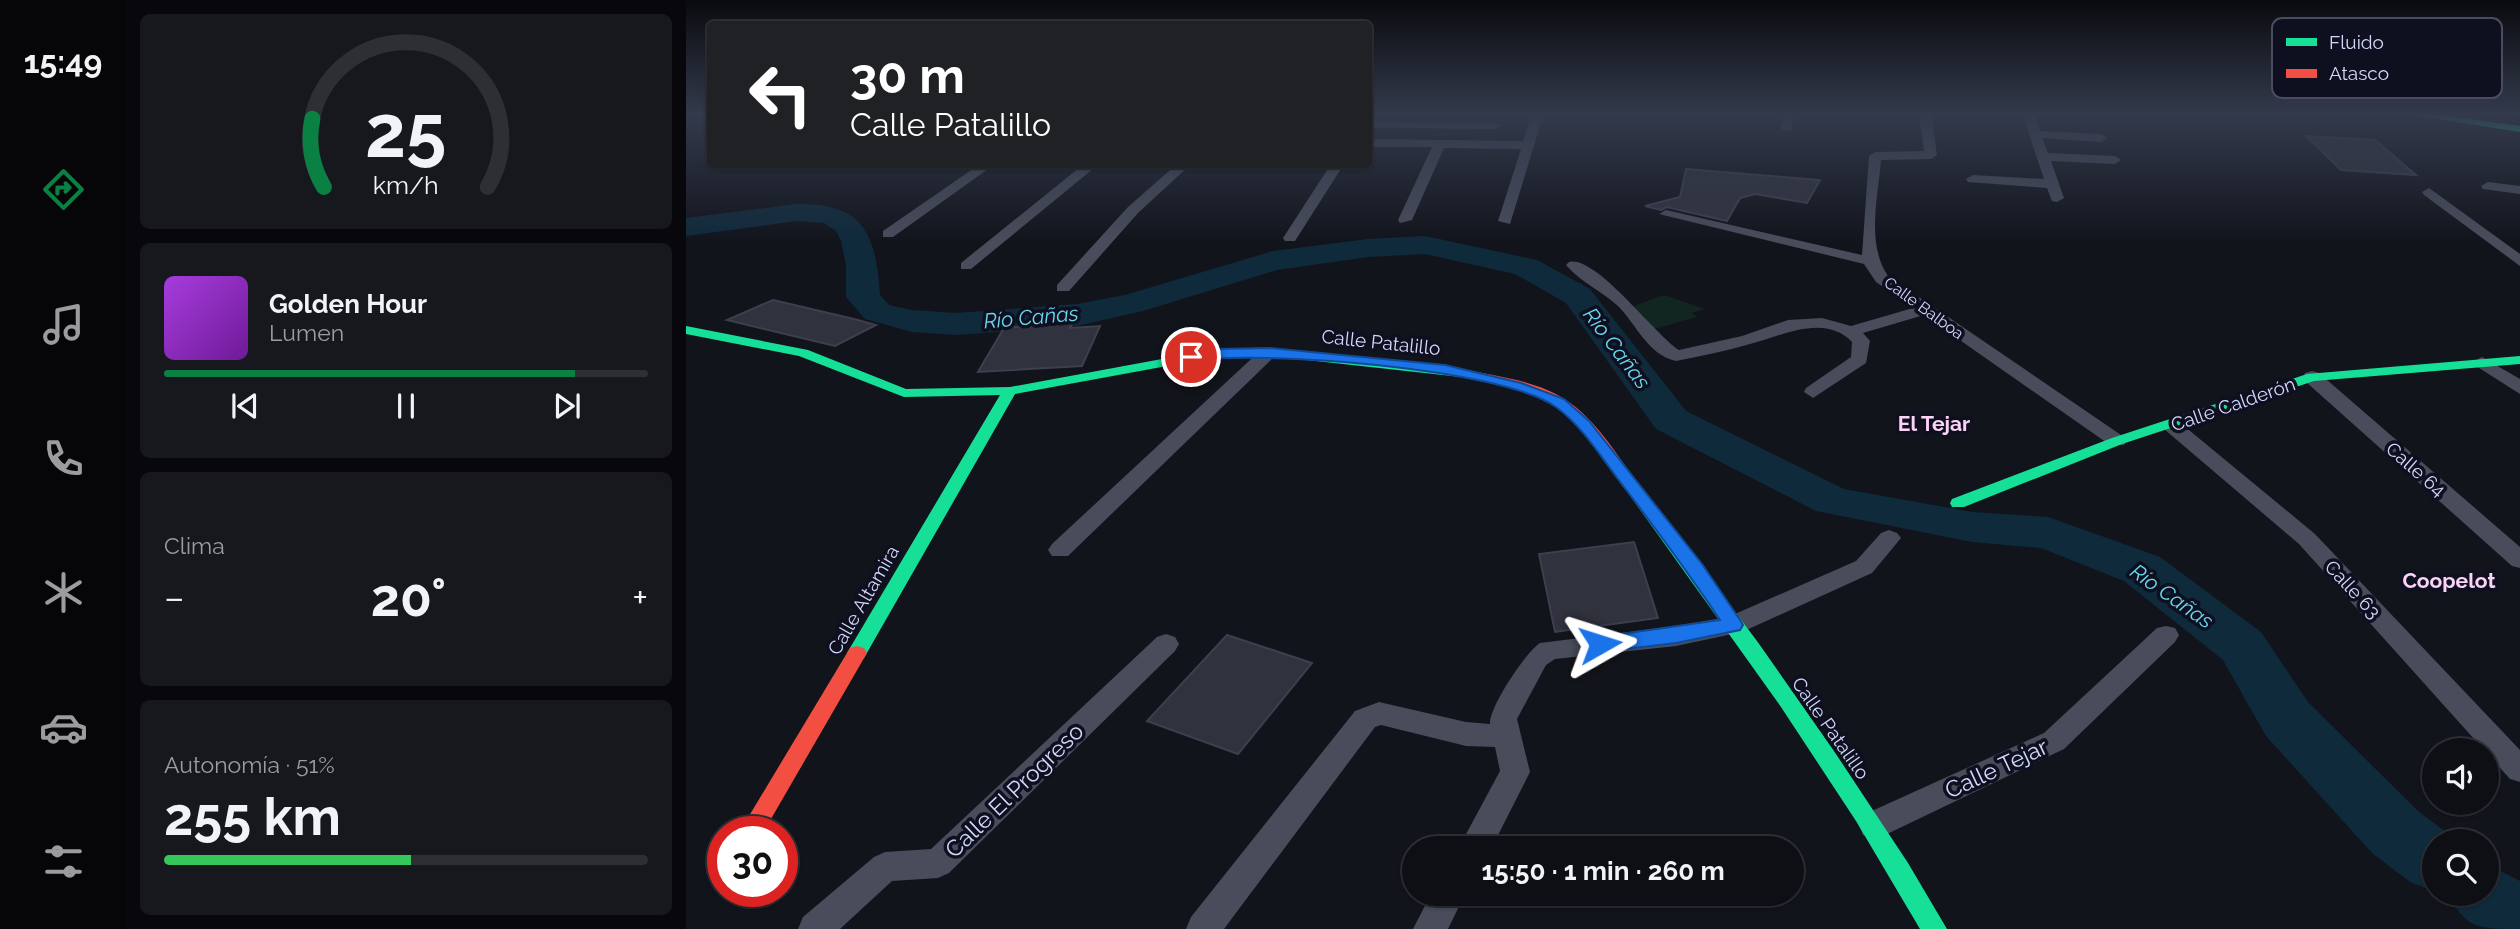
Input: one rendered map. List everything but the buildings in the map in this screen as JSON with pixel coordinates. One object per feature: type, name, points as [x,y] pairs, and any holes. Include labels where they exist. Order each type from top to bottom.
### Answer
[{"type":"street","points":[[1405,220],[1434,156]]},
{"type":"street","points":[[1505,221],[1525,156]]},
{"type":"street","name":"Calle Balboa","points":[[1875,156],[1870,261],[1882,279],[2117,441]]},
{"type":"street","points":[[1973,179],[2055,191],[2045,157],[2115,160]]},
{"type":"street","points":[[888,234],[983,168]]},
{"type":"street","points":[[966,266],[1088,168]]},
{"type":"street","points":[[1063,288],[1133,210],[1180,168]]},
{"type":"street","points":[[1290,238],[1335,168]]},
{"type":"street","points":[[2488,186],[2520,190]]},
{"type":"street","points":[[2429,192],[2520,261]]},
{"type":"street","points":[[1666,214],[1870,261]]},
{"type":"street","points":[[1574,265],[1624,303],[1658,345],[1676,356],[1747,340],[1788,325],[1822,323],[1851,331],[1861,341],[1860,359],[1812,392]]},
{"type":"street","points":[[1851,331],[1924,310]]},
{"type":"street","name":"Calle Patalillo","points":[[686,330],[803,353],[904,393],[1010,391],[1216,353],[1269,352],[1445,369],[1516,386],[1559,402],[1584,424],[1695,569],[1874,825],[1921,925]]},
{"type":"street","points":[[1060,550],[1269,352]]},
{"type":"street","name":"Calle Calderón","points":[[1958,503],[2117,441],[2312,377],[2520,360]]},
{"type":"street","points":[[2482,362],[2520,388]]},
{"type":"street","name":"Calle 64","points":[[2312,377],[2520,560]]},
{"type":"street","name":"Calle Altamira","points":[[761,816],[1010,391]]},
{"type":"street","name":"Calle 63","points":[[2171,425],[2306,539],[2520,770]]},
{"type":"street","points":[[1481,836],[1516,772],[1503,719],[1537,658],[1549,650],[1676,636],[1733,625],[1864,567],[1889,538]]},
{"type":"street","name":"Calle Tejar","points":[[1874,825],[2054,741],[2166,635]]},
{"type":"street","name":"Calle El Progreso","points":[[815,929],[885,867],[938,863],[1166,644]]},
{"type":"street","points":[[1203,929],[1365,719],[1379,713],[1466,734],[1506,736]]},
{"type":"street","points":[[1430,929],[1442,906]]},
{"type":"green space","points":[[1664,295],[1705,309],[1692,313],[1697,317],[1654,329],[1634,306]]},
{"type":"waterway","name":"Río Cañas","points":[[686,227],[797,213],[817,212],[834,216],[848,225],[857,241],[862,265],[863,297],[877,312],[912,321],[956,324],[1077,315],[1131,304],[1273,261],[1368,248],[1425,245],[1526,267],[1578,296],[1671,420],[1832,501],[1972,527],[2048,533],[2142,569],[2242,646],[2287,719],[2395,832],[2422,851]]},
{"type":"waterway","name":"Río Cañas","points":[[2498,906],[2520,922]]},
{"type":"traffic: fast","points":[[686,330],[803,353],[904,393],[1010,391],[1216,353],[1269,352],[1461,373]]},
{"type":"traffic: fast","points":[[1958,503],[2117,441],[2312,377],[2520,360]]},
{"type":"traffic: fast","points":[[857,653],[1010,391]]},
{"type":"traffic: fast","points":[[1629,483],[1789,701],[1864,814],[1934,929]]},
{"type":"traffic: jam","points":[[1461,373],[1526,388],[1561,403],[1589,430],[1629,483]]},
{"type":"traffic: jam","points":[[761,816],[857,653]]},
{"type":"district","name":"El Tejar","points":[[1934,423]]},
{"type":"district","name":"Coopelot","points":[[2449,580]]},
{"type":"route","points":[[1191,357],[1216,353],[1269,352],[1445,369],[1516,386],[1559,402],[1584,424],[1695,569],[1733,625],[1676,636],[1600,644]]}]
